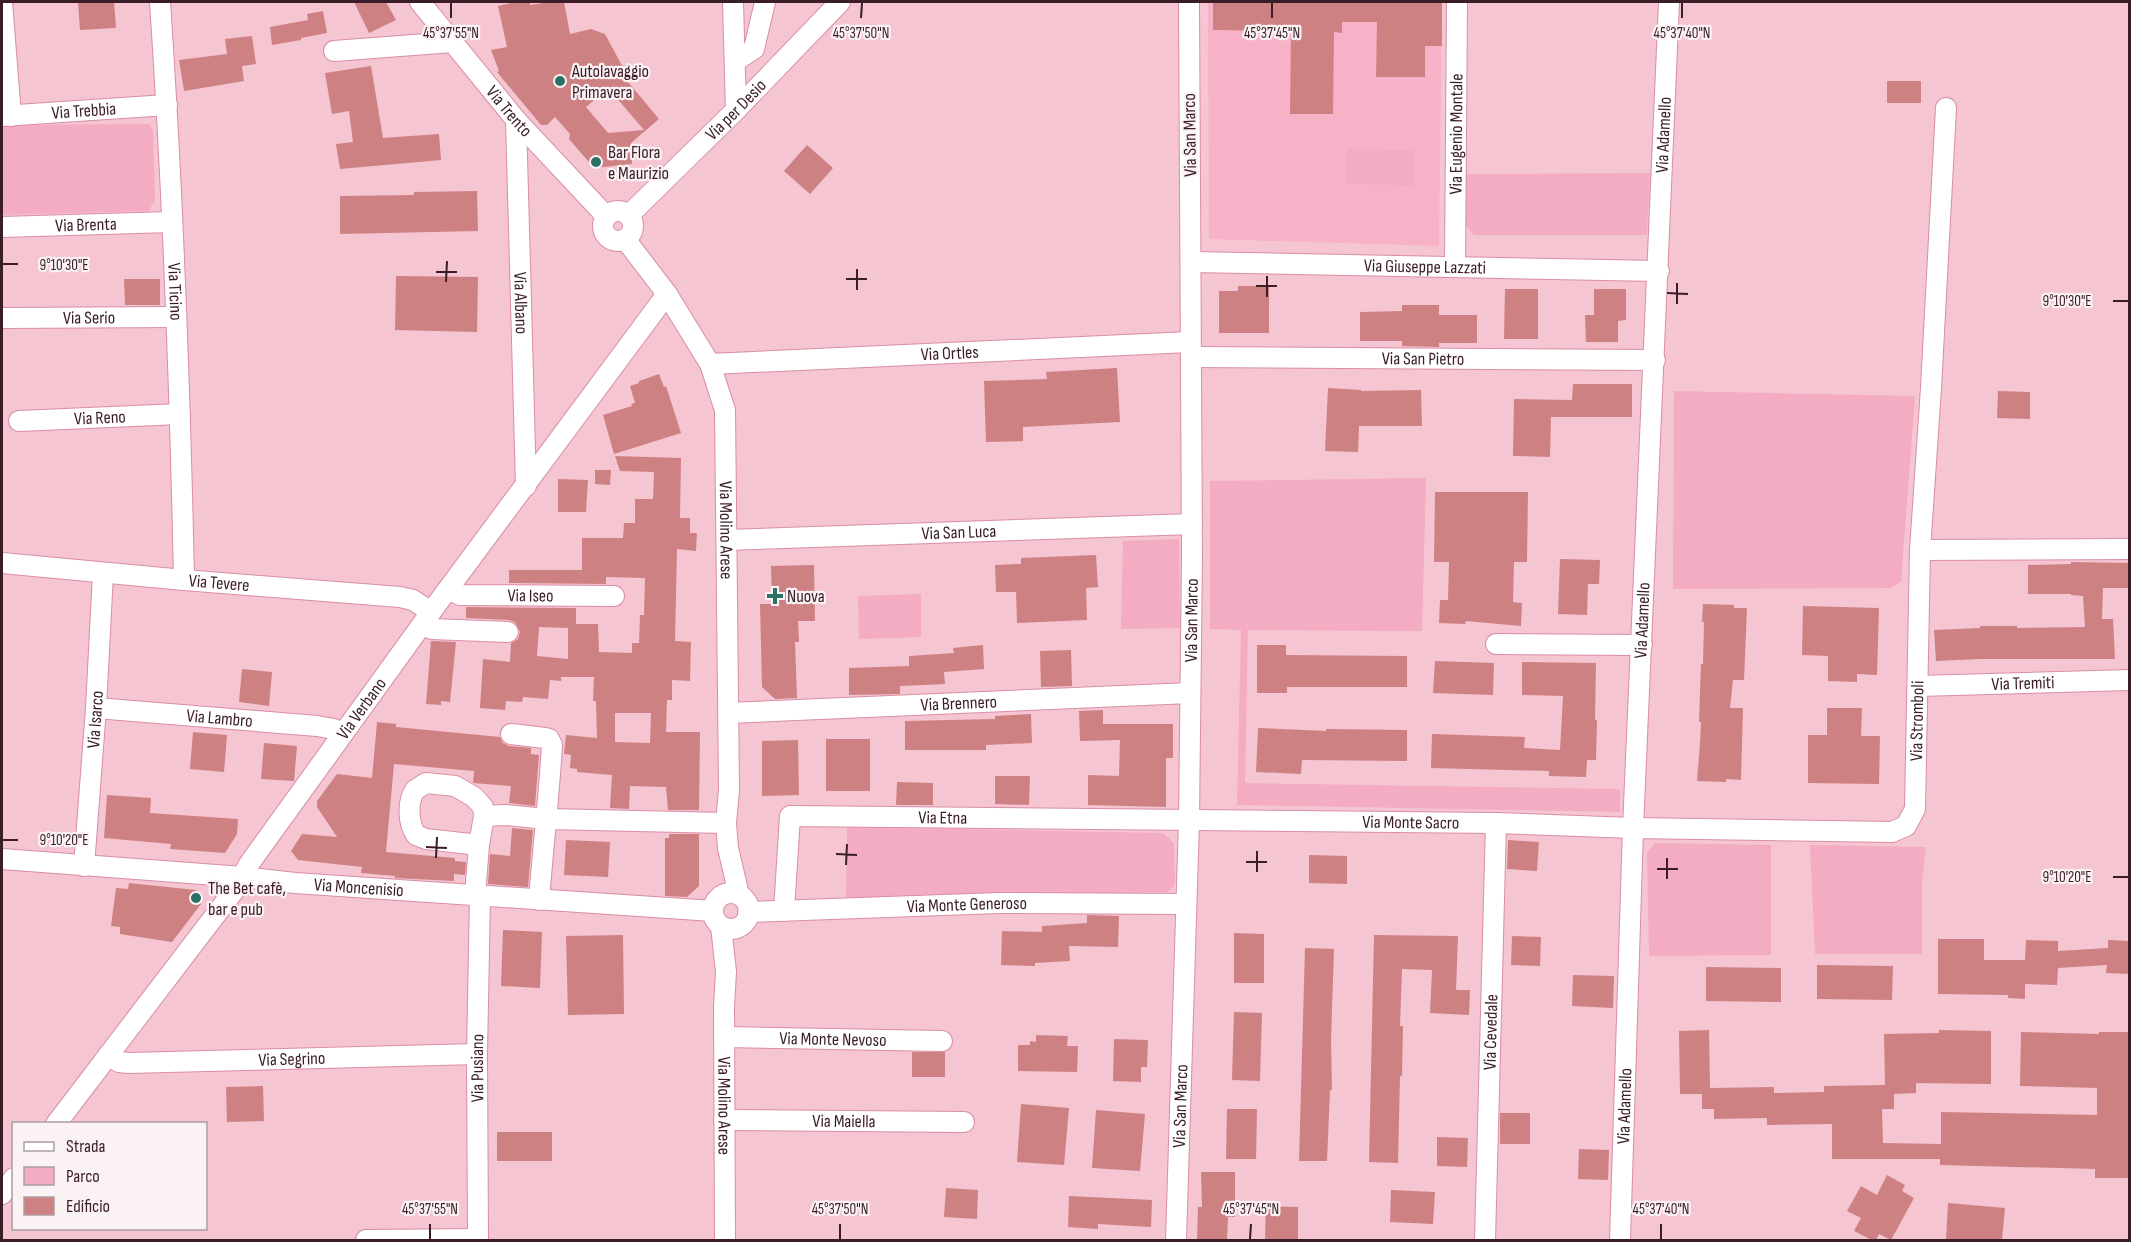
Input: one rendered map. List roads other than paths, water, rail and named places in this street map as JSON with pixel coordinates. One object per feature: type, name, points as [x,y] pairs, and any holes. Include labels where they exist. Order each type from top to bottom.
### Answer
[{"type":"street","points":[[2,2],[6,116]]},
{"type":"street","name":"Via Ticino","points":[[160,2],[176,317],[184,580]]},
{"type":"street","name":"Via Trento","points":[[420,2],[516,120],[606,216]]},
{"type":"street","points":[[733,2],[736,110]]},
{"type":"street","points":[[735,61],[754,50],[765,2]]},
{"type":"street","name":"Via per Desio","points":[[629,215],[736,110],[840,2]]},
{"type":"street","name":"Via San Marco","points":[[1176,1240],[1189,821],[1192,524],[1189,2]]},
{"type":"street","name":"Via Eugenio Montale","points":[[1455,266],[1457,2]]},
{"type":"street","name":"Via Adamello","points":[[1620,1240],[1633,828],[1669,2]]},
{"type":"street","points":[[334,51],[453,42]]},
{"type":"street","name":"Via Trebbia","points":[[6,116],[167,105]]},
{"type":"street","name":"Via Stromboli","points":[[1633,828],[1892,832],[1906,825],[1915,809],[1920,550],[1946,108]]},
{"type":"street","name":"Via Albano","points":[[516,120],[526,486]]},
{"type":"street","points":[[617,210],[629,215],[632,220],[632,231],[625,239],[608,238],[602,227],[606,216],[617,210]]},
{"type":"street","name":"Via Brenta","points":[[2,226],[171,222]]},
{"type":"street","name":"Via Molino Arese","points":[[625,239],[667,294],[710,364],[726,410],[729,790],[726,823],[731,911],[724,1007],[725,1240]]},
{"type":"street","name":"Via Giuseppe Lazzati","points":[[1191,262],[1659,271]]},
{"type":"street","name":"Via Verbano","points":[[58,1122],[237,888],[249,864],[343,734],[667,294]]},
{"type":"street","name":"Via Serio","points":[[2,318],[176,317]]},
{"type":"street","name":"Via San Pietro","points":[[1191,350],[1655,360]]},
{"type":"street","name":"Via Ortles","points":[[710,364],[1191,350]]},
{"type":"street","name":"Via Reno","points":[[19,421],[180,414]]},
{"type":"street","name":"Via San Luca","points":[[727,540],[1192,524]]},
{"type":"street","points":[[1920,550],[2130,549]]},
{"type":"street","name":"Via Tevere","points":[[2,563],[400,597],[413,600],[427,619]]},
{"type":"street","name":"Via Isarco","points":[[84,866],[103,573]]},
{"type":"street","name":"Via Iseo","points":[[448,590],[460,595],[614,596]]},
{"type":"street","name":"Via Iseo","points":[[427,619],[432,629],[508,632]]},
{"type":"street","points":[[1496,644],[1642,645]]},
{"type":"street","name":"Via Tremiti","points":[[1918,686],[2130,680]]},
{"type":"street","name":"Via Brennero","points":[[728,713],[1190,693]]},
{"type":"street","name":"Via Lambro","points":[[96,708],[317,726],[334,729],[343,734]]},
{"type":"street","points":[[511,734],[546,738],[551,742],[547,819],[539,900]]},
{"type":"street","points":[[426,783],[455,786],[466,791],[479,802],[483,807],[484,816],[479,845],[420,838],[416,835],[410,817],[412,795],[419,786],[426,783]]},
{"type":"street","points":[[484,816],[726,823]]},
{"type":"street","name":"Via Etna","points":[[784,911],[790,816],[1189,821]]},
{"type":"street","name":"Via Monte Sacro","points":[[1189,821],[1496,823],[1633,828]]},
{"type":"street","name":"Via Cevedale","points":[[1485,1240],[1496,823]]},
{"type":"street","name":"Via Pusiano","points":[[478,1240],[477,895],[479,845]]},
{"type":"street","name":"Via Moncenisio","points":[[2,859],[295,883],[731,911]]},
{"type":"street","name":"Via Monte Generoso","points":[[731,911],[999,903],[1185,904]]},
{"type":"street","name":"Via Monte Nevoso","points":[[725,1037],[942,1041]]},
{"type":"street","name":"Via Segrino","points":[[108,1055],[119,1062],[129,1063],[477,1054]]},
{"type":"street","name":"Via Maiella","points":[[724,1120],[964,1122]]},
{"type":"street","points":[[2,1194],[12,1181]]},
{"type":"street","points":[[366,1240],[478,1240]]},
{"type":"place","name":"Autolavaggio Primavera","points":[[560,81]]},
{"type":"place","name":"Bar Flora e Maurizio","points":[[596,162]]},
{"type":"place","name":"Nuova","points":[[775,596]]},
{"type":"place","name":"The Bet cafè, bar e pub","points":[[196,898]]}]
